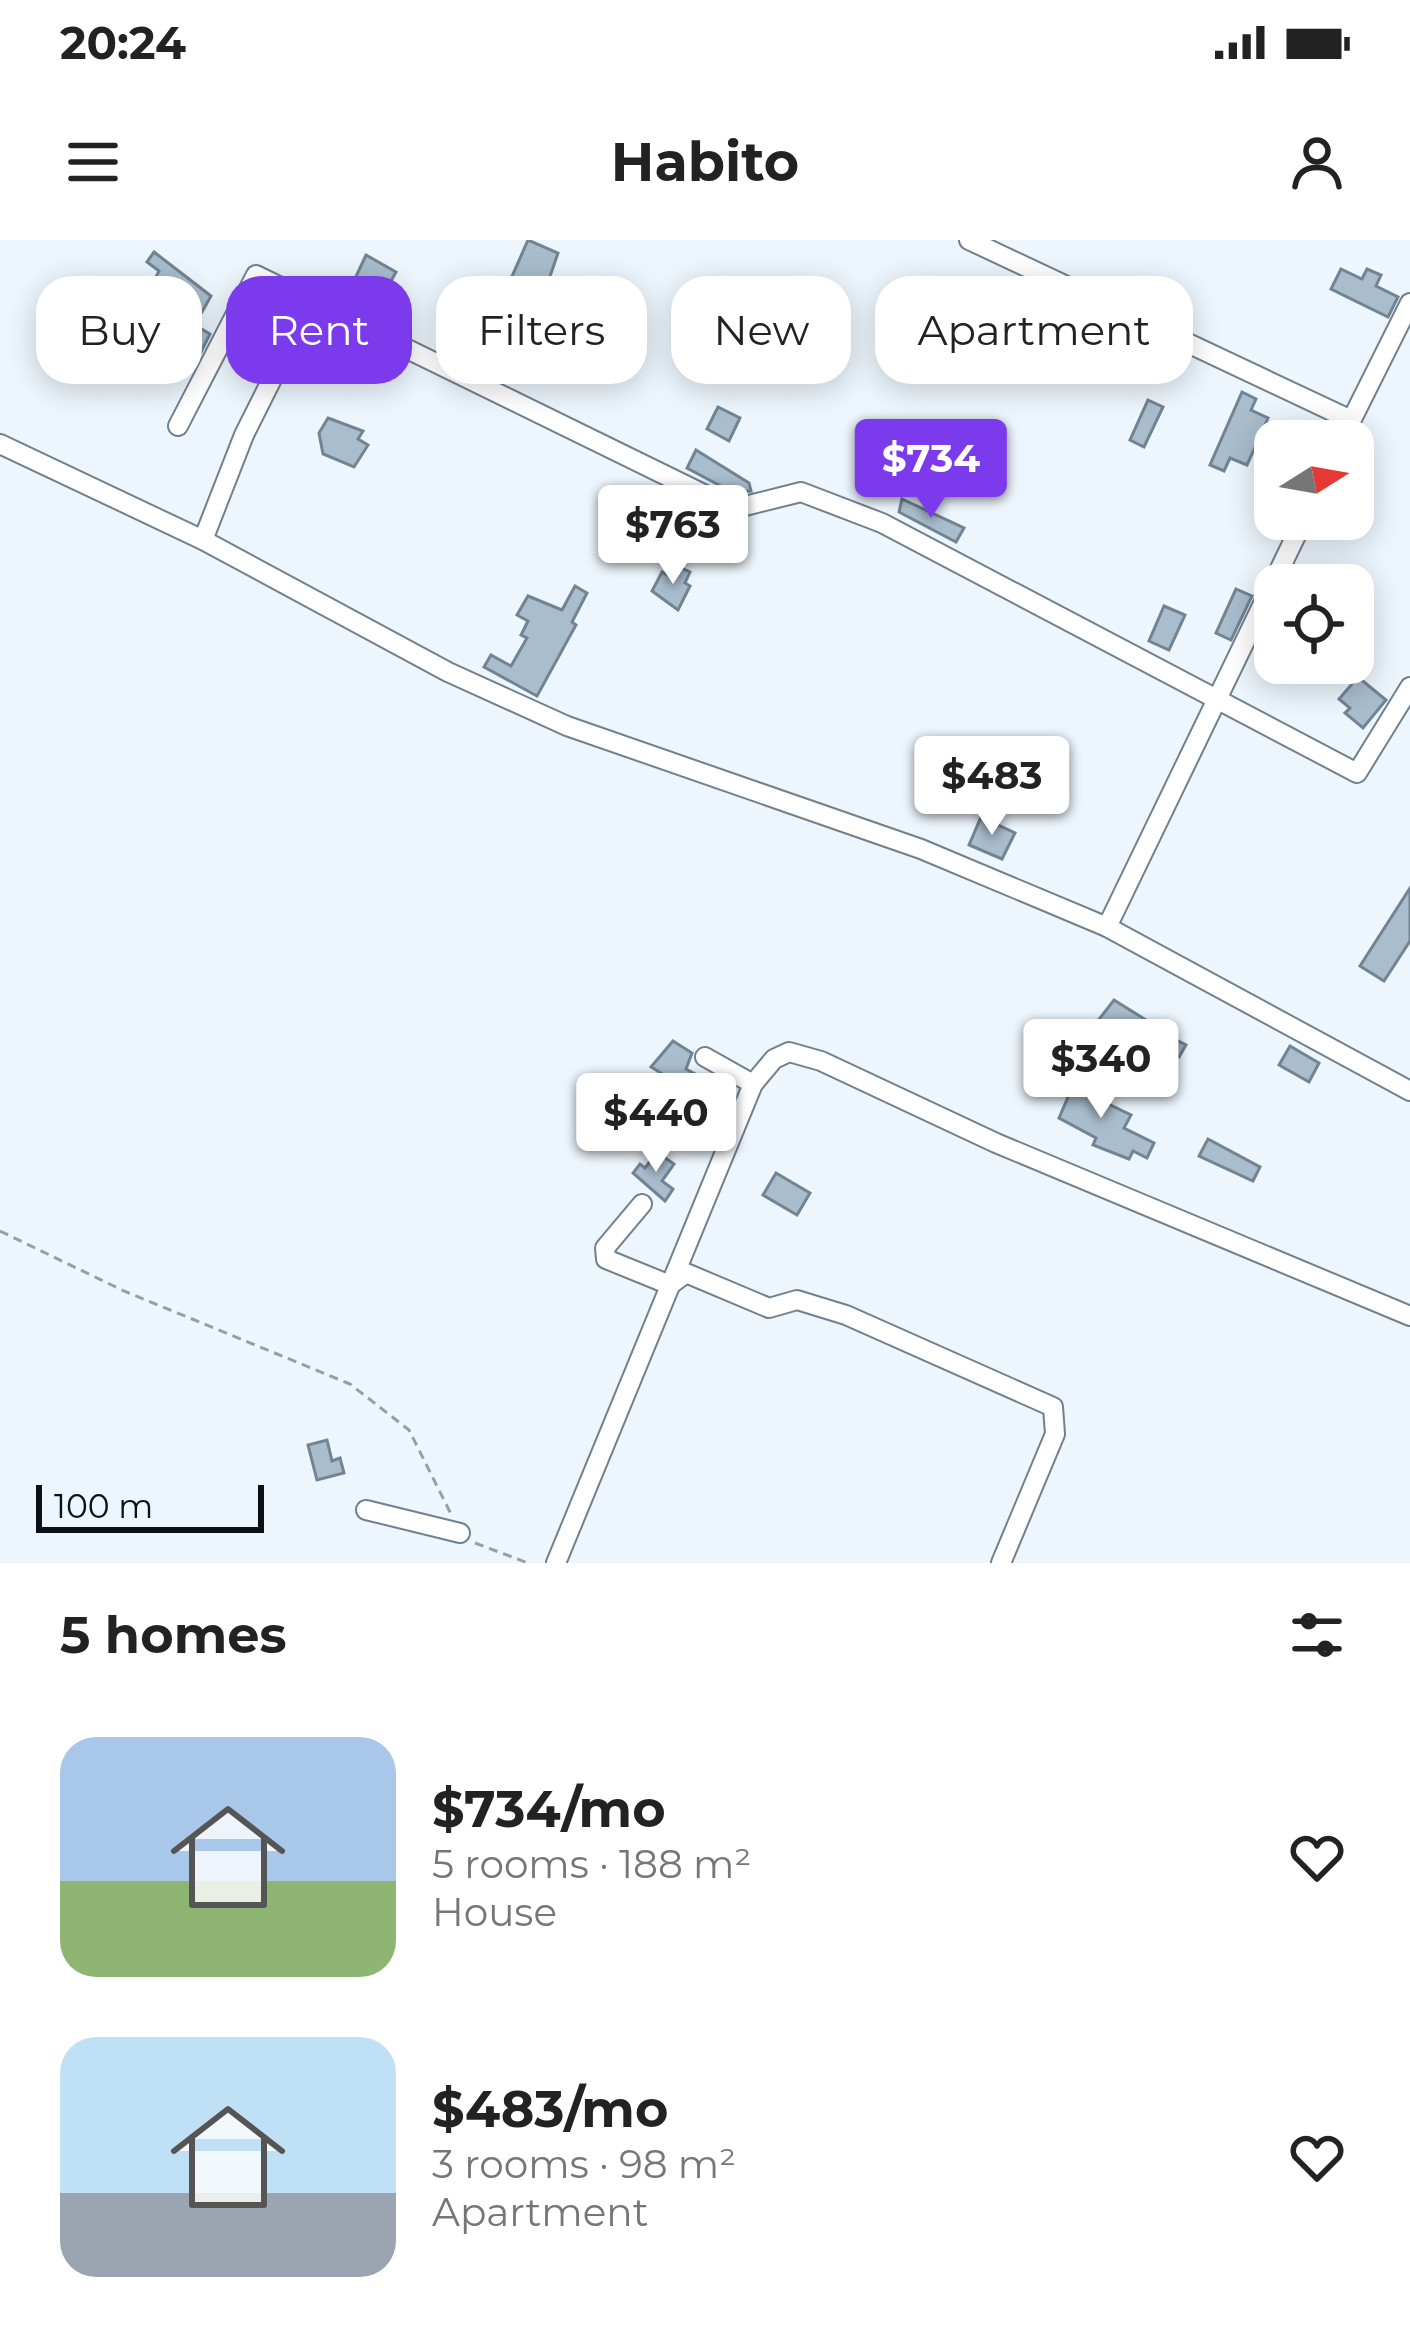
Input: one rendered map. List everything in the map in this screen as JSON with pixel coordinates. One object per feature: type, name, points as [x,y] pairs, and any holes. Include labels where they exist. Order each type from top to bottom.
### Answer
[{"type":"street","points":[[969,240],[1351,420],[1410,303]]},
{"type":"street","points":[[178,426],[226,333]]},
{"type":"street","points":[[412,353],[726,505],[745,506],[801,492],[882,523],[1357,773],[1410,687]]},
{"type":"street","points":[[203,540],[270,384]]},
{"type":"street","points":[[0,444],[203,540],[448,672],[567,726],[921,849],[1106,927],[1410,1091]]},
{"type":"street","points":[[1106,927],[1294,540]]},
{"type":"street","points":[[556,1563],[753,1084],[773,1058],[789,1052],[821,1061],[996,1144],[1410,1316]]},
{"type":"street","points":[[705,1057],[753,1084]]},
{"type":"street","points":[[642,1204],[605,1248],[606,1259],[670,1285]]},
{"type":"street","points":[[670,1285],[686,1273],[769,1308],[797,1300],[846,1316],[1053,1407],[1055,1434],[1001,1563]]},
{"type":"street","points":[[366,1510],[460,1533]]},
{"type":"path","points":[[0,1232],[124,1292],[350,1384],[409,1430],[460,1533],[528,1563]]},
{"type":"building","points":[[528,240],[558,253],[550,276],[512,276]]},
{"type":"building","points":[[154,252],[185,276],[156,276],[159,271],[147,262]]},
{"type":"building","points":[[366,255],[396,272],[394,276],[356,276]]},
{"type":"building","points":[[1341,269],[1362,279],[1367,269],[1381,275],[1376,286],[1398,297],[1388,317],[1331,289]]},
{"type":"building","points":[[202,289],[211,296],[202,312]]},
{"type":"building","points":[[1242,392],[1256,399],[1251,410],[1268,418],[1254,420],[1254,449],[1247,465],[1230,458],[1224,471],[1210,465]]},
{"type":"building","points":[[1148,400],[1163,407],[1144,447],[1130,440]]},
{"type":"building","points":[[718,407],[740,418],[729,441],[707,429]]},
{"type":"building","points":[[328,418],[363,431],[358,439],[368,445],[354,467],[323,454],[319,433]]},
{"type":"building","points":[[696,450],[749,483],[751,491],[732,492],[687,468]]},
{"type":"building","points":[[902,499],[964,528],[956,542],[899,512]]},
{"type":"building","points":[[675,565],[690,572],[685,583],[690,586],[678,610],[652,591],[662,572],[669,576]]},
{"type":"building","points":[[575,586],[587,593],[572,622],[576,625],[537,696],[484,667],[491,655],[511,666],[527,638],[521,635],[528,621],[517,615],[528,596],[562,610]]},
{"type":"building","points":[[1236,589],[1252,596],[1231,640],[1216,633]]},
{"type":"building","points":[[1164,606],[1185,615],[1169,650],[1149,641]]},
{"type":"building","points":[[1352,684],[1367,684],[1386,700],[1363,728],[1345,713],[1350,708],[1339,699]]},
{"type":"building","points":[[981,817],[1015,833],[1002,859],[969,845]]},
{"type":"building","points":[[1410,888],[1410,941],[1384,981],[1360,966]]},
{"type":"building","points":[[1114,1000],[1146,1020],[1144,1024],[1186,1045],[1179,1057],[1141,1038],[1130,1056],[1083,1040]]},
{"type":"building","points":[[673,1041],[692,1053],[686,1069],[699,1076],[690,1091],[651,1067]]},
{"type":"building","points":[[1290,1046],[1319,1063],[1309,1082],[1279,1065]]},
{"type":"building","points":[[1066,1072],[1080,1078],[1075,1088],[1131,1115],[1124,1128],[1154,1143],[1147,1158],[1133,1151],[1129,1159],[1093,1145],[1096,1138],[1059,1118],[1068,1097],[1057,1091]]},
{"type":"building","points":[[1208,1139],[1260,1167],[1253,1181],[1199,1156]]},
{"type":"building","points":[[657,1152],[674,1164],[662,1181],[673,1189],[665,1201],[633,1173],[640,1164],[645,1168]]},
{"type":"building","points":[[776,1173],[810,1193],[797,1215],[763,1195]]},
{"type":"building","points":[[327,1440],[332,1461],[340,1458],[344,1473],[317,1480],[308,1445]]}]
